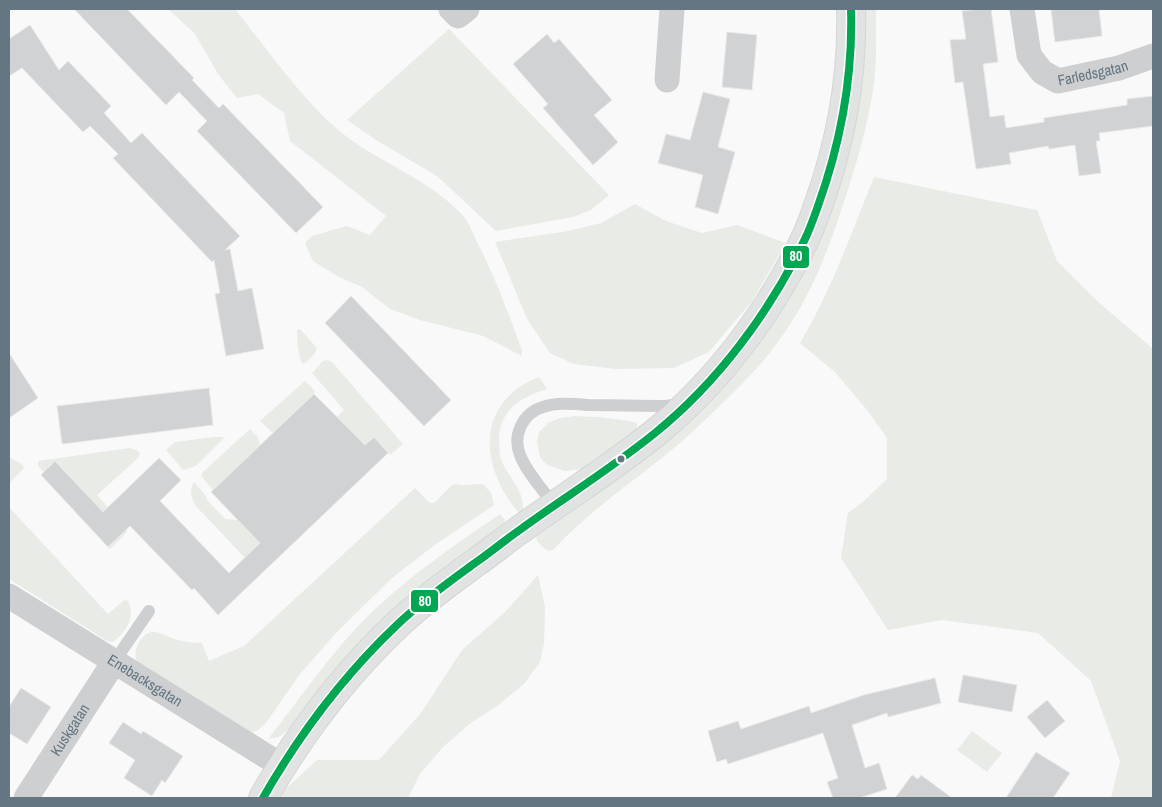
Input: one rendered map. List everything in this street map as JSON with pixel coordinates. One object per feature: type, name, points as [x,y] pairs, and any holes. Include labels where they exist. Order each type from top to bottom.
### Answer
[{"type":"street","points":[[667,80],[672,9]]},
{"type":"street","points":[[263,798],[314,719],[377,645],[399,623],[440,588],[656,432],[688,404],[737,349],[774,295],[806,238],[826,182],[839,133],[846,96],[852,38],[851,9]]},
{"type":"street","name":"Farledsgatan","points":[[1022,9],[1029,55],[1042,72],[1058,81],[1119,68],[1153,56]]},
{"type":"street","name":"Enebacksgatan","points":[[9,596],[282,766]]},
{"type":"street","name":"Kuskgatan","points":[[26,798],[114,662]]},
{"type":"lane","points":[[555,506],[520,455],[516,439],[521,426],[531,412],[544,406],[563,405],[666,406],[688,404]]},
{"type":"lane","points":[[114,662],[149,611]]},
{"type":"shaded area","points":[[168,9],[235,9],[289,78],[334,126],[364,149],[425,184],[453,205],[467,221],[490,268],[522,350],[522,356],[483,336],[420,320],[390,309],[362,287],[339,277],[313,261],[305,243],[312,236],[347,226],[370,235],[386,216],[290,141],[284,113],[258,94],[237,98],[218,74],[195,34]]},
{"type":"shaded area","points":[[863,9],[876,9],[875,75],[865,130],[848,190],[824,259],[799,310],[778,342],[761,363],[703,422],[666,455],[570,532],[553,550],[547,551],[537,541],[536,536],[780,310]]},
{"type":"shaded area","points":[[449,29],[609,195],[591,210],[573,217],[496,231],[437,176],[376,140],[347,120]]},
{"type":"shaded area","points":[[874,177],[1037,210],[1057,261],[1095,299],[1153,349],[1153,798],[1111,798],[1120,761],[1091,681],[1038,633],[942,620],[888,630],[841,558],[848,513],[887,479],[887,438],[867,410],[835,372],[800,343],[831,283]]},
{"type":"shaded area","points":[[635,204],[666,221],[702,233],[737,225],[786,243],[752,301],[709,352],[674,368],[616,369],[574,364],[550,353],[527,319],[495,242],[569,231],[601,223]]},
{"type":"shaded area","points":[[300,329],[317,348],[311,358],[302,364],[297,338],[297,330]]},
{"type":"shaded area","points":[[328,360],[333,363],[403,444],[390,455],[373,437],[245,558],[195,505],[191,494],[192,485],[194,482],[206,496],[207,500],[225,519],[238,520],[341,421],[337,417],[344,410],[312,373],[323,361]]},
{"type":"shaded area","points":[[539,377],[547,389],[528,396],[513,407],[502,421],[500,430],[500,457],[523,502],[523,509],[519,513],[506,495],[496,476],[491,456],[490,437],[494,419],[503,402],[518,388]]},
{"type":"shaded area","points":[[305,381],[315,391],[314,394],[273,433],[260,421]]},
{"type":"shaded area","points":[[576,416],[629,421],[637,423],[637,429],[583,469],[565,471],[547,465],[540,457],[537,441],[539,432],[548,423],[560,418]]},
{"type":"shaded area","points":[[250,429],[257,436],[260,443],[258,448],[213,490],[201,476],[203,472]]},
{"type":"shaded area","points":[[225,437],[196,466],[183,470],[166,450],[175,442]]},
{"type":"shaded area","points":[[129,448],[140,453],[138,458],[97,495],[126,527],[127,532],[110,549],[108,547],[122,533],[56,461],[44,472],[38,466],[38,461]]},
{"type":"shaded area","points":[[9,457],[23,465],[24,468],[9,483]]},
{"type":"shaded area","points":[[483,484],[491,493],[494,505],[432,547],[392,578],[335,634],[300,674],[266,723],[258,730],[250,733],[137,662],[136,653],[139,642],[146,635],[155,632],[175,639],[202,643],[209,661],[244,646],[415,488],[430,503],[434,503],[452,485]]},
{"type":"shaded area","points":[[9,507],[108,614],[124,600],[128,601],[131,613],[130,619],[126,629],[113,642],[107,641],[9,579]]},
{"type":"shaded area","points":[[500,514],[505,520],[503,524],[421,588],[292,727],[279,737],[268,739],[332,656],[375,609],[420,571]]},
{"type":"shaded area","points":[[538,575],[545,607],[544,644],[540,662],[524,684],[497,706],[472,722],[443,747],[420,774],[408,798],[283,797],[281,793],[317,760],[379,760],[421,713],[462,650],[505,612]]},
{"type":"shaded area","points":[[972,731],[1002,753],[987,772],[957,750]]},
{"type":"building","points":[[74,9],[127,9],[194,78],[192,80],[219,108],[223,104],[323,207],[296,233],[197,131],[207,121],[179,92],[166,105]]},
{"type":"building","points":[[991,9],[998,62],[983,64],[990,117],[1004,115],[1006,128],[1044,122],[1044,118],[1127,105],[1127,99],[1153,96],[1153,126],[1099,133],[1100,141],[1096,141],[1101,173],[1079,176],[1075,145],[1049,149],[1048,146],[1009,153],[1011,164],[976,169],[963,82],[955,83],[950,40],[966,39],[962,11]]},
{"type":"building","points":[[1051,9],[1099,9],[1102,36],[1055,42]]},
{"type":"building","points":[[30,25],[59,70],[68,61],[111,106],[104,113],[131,143],[142,133],[240,236],[225,250],[230,249],[238,291],[252,288],[264,349],[226,356],[215,294],[220,293],[214,260],[212,262],[113,158],[118,154],[90,126],[83,132],[22,68],[9,76],[9,39]]},
{"type":"building","points":[[727,32],[757,35],[752,90],[722,87]]},
{"type":"building","points":[[547,34],[554,43],[559,39],[612,100],[594,115],[618,142],[593,165],[543,108],[548,104],[513,64]]},
{"type":"building","points":[[703,92],[730,99],[718,147],[735,152],[718,214],[695,207],[703,175],[658,163],[666,134],[690,140]]},
{"type":"building","points":[[351,296],[451,400],[424,426],[325,323]]},
{"type":"building","points":[[9,353],[38,398],[9,418]]},
{"type":"building","points":[[209,388],[213,425],[62,444],[57,406]]},
{"type":"building","points":[[314,394],[365,445],[374,437],[388,453],[218,615],[194,588],[192,590],[130,526],[108,547],[41,475],[55,461],[103,512],[159,458],[181,480],[160,501],[229,573],[260,543],[211,492]]},
{"type":"building","points":[[963,675],[1017,685],[1012,712],[958,702]]},
{"type":"building","points":[[935,678],[941,703],[888,717],[887,713],[852,725],[865,768],[879,763],[887,789],[859,798],[833,798],[827,782],[838,778],[823,733],[728,764],[726,759],[717,762],[708,731],[738,721],[741,729],[809,706],[811,713],[864,695]]},
{"type":"building","points":[[21,688],[51,707],[27,744],[9,733],[9,707]]},
{"type":"building","points":[[1047,700],[1065,721],[1045,738],[1027,717]]},
{"type":"building","points":[[123,722],[141,734],[143,731],[183,756],[165,783],[162,780],[152,796],[124,778],[135,760],[109,743]]},
{"type":"building","points":[[1036,752],[1070,773],[1053,798],[1006,798]]},
{"type":"building","points":[[912,775],[918,779],[921,775],[952,798],[895,798]]},
{"type":"transit line","name":"80","points":[[263,798],[292,751],[324,706],[378,643],[416,607],[515,533],[655,433],[678,413],[721,368],[759,319],[776,293],[809,231],[826,182],[839,133],[848,84],[851,9]]}]
